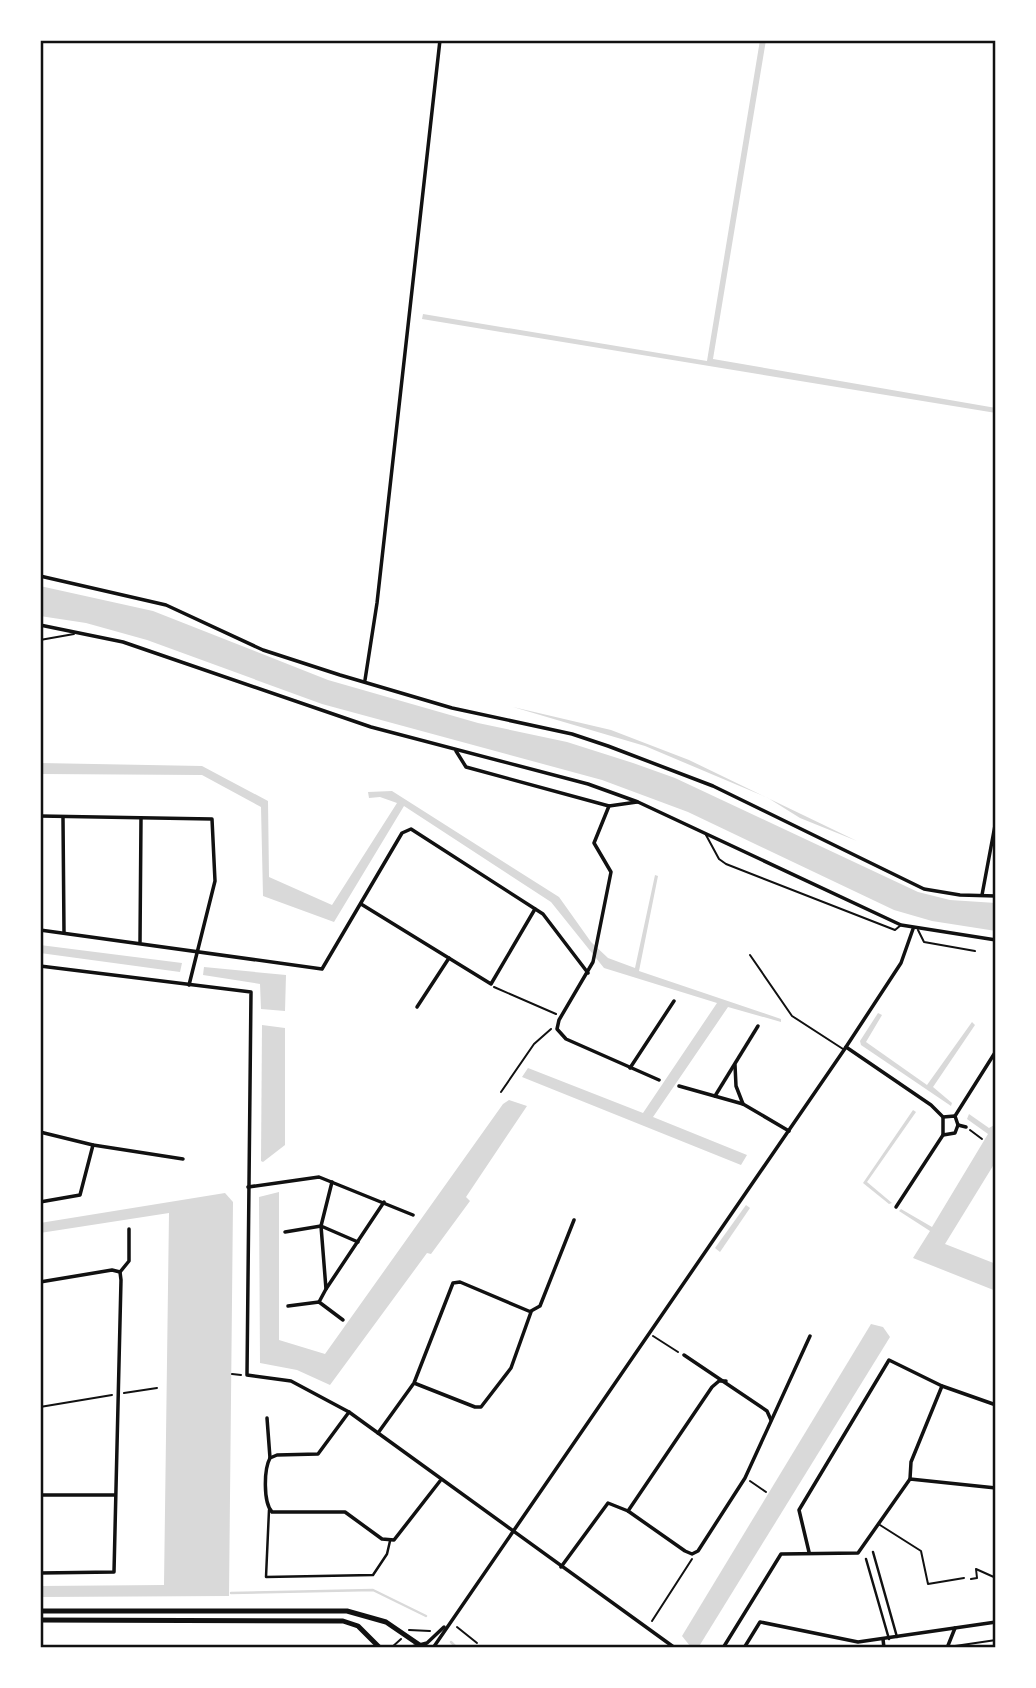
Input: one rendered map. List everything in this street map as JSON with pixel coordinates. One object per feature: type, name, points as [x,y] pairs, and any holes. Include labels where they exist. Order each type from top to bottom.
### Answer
[{"type":"main road","points":[[40,1611],[347,1611],[386,1622],[422,1647]]},
{"type":"main road","points":[[40,1620],[343,1621],[358,1626],[380,1648]]},
{"type":"street","points":[[365,680],[377,603],[440,40]]},
{"type":"street","points":[[40,576],[166,605],[263,650],[452,708],[572,734],[608,746],[732,795],[924,889],[960,895],[996,896]]},
{"type":"street","points":[[40,625],[85,632],[123,642],[326,713],[456,751],[578,780],[638,802],[901,925],[996,940]]},
{"type":"street","points":[[456,751],[466,767],[609,806],[638,802]]},
{"type":"street","points":[[609,806],[594,843],[611,872],[593,962],[557,1025],[562,1037],[659,1080]]},
{"type":"street","points":[[40,816],[211,817],[215,823],[215,881],[189,985]]},
{"type":"street","points":[[63,818],[64,933]]},
{"type":"street","points":[[140,943],[141,818]]},
{"type":"street","points":[[982,895],[996,820]]},
{"type":"street","points":[[40,930],[322,969],[402,833],[411,829],[535,909],[553,924],[588,973]]},
{"type":"street","points":[[361,904],[491,984],[535,909]]},
{"type":"street","points":[[433,1648],[845,1048],[901,963],[915,929]]},
{"type":"street","points":[[417,1007],[450,958]]},
{"type":"street","points":[[40,967],[251,992],[247,1375],[291,1381],[349,1412],[646,1630],[675,1648]]},
{"type":"street","points":[[630,1068],[674,1001]]},
{"type":"street","points":[[715,1096],[758,1026]]},
{"type":"street","points":[[845,1048],[931,1105],[943,1117],[943,1135],[897,1207]]},
{"type":"street","points":[[955,1116],[996,1051]]},
{"type":"street","points":[[735,1065],[736,1086],[743,1104]]},
{"type":"street","points":[[679,1086],[743,1104],[789,1130]]},
{"type":"street","points":[[943,1117],[955,1116]]},
{"type":"street","points":[[943,1135],[955,1133],[958,1125],[955,1116]]},
{"type":"street","points":[[958,1125],[966,1127]]},
{"type":"street","points":[[40,1132],[93,1145],[183,1159]]},
{"type":"street","points":[[40,1202],[80,1195],[93,1145]]},
{"type":"street","points":[[248,1187],[319,1177],[413,1215]]},
{"type":"street","points":[[326,1289],[321,1226],[332,1182]]},
{"type":"street","points":[[319,1302],[384,1202]]},
{"type":"street","points":[[414,1383],[481,1407],[510,1367],[531,1312],[540,1306],[574,1220]]},
{"type":"street","points":[[285,1231],[321,1226],[358,1242]]},
{"type":"street","points":[[40,1573],[114,1572],[120,1272],[129,1261],[129,1229]]},
{"type":"street","points":[[40,1282],[111,1270],[120,1272]]},
{"type":"street","points":[[378,1433],[414,1383],[453,1283],[460,1282],[531,1312]]},
{"type":"street","points":[[288,1306],[319,1302],[343,1320]]},
{"type":"street","points":[[561,1567],[606,1504],[613,1503],[692,1554],[699,1549],[745,1478],[810,1336]]},
{"type":"street","points":[[684,1355],[767,1411],[771,1423]]},
{"type":"street","points":[[809,1552],[799,1510],[888,1360],[942,1386],[996,1405]]},
{"type":"street","points":[[628,1511],[712,1387],[719,1381],[726,1381]]},
{"type":"street","points":[[723,1648],[781,1554],[859,1553],[910,1479],[911,1462],[942,1386]]},
{"type":"street","points":[[270,1458],[277,1455],[318,1454],[349,1412]]},
{"type":"street","points":[[267,1418],[267,1449],[270,1458],[267,1465],[269,1510],[266,1577],[373,1575],[387,1555],[390,1541]]},
{"type":"street","points":[[910,1479],[996,1488]]},
{"type":"street","points":[[269,1510],[276,1513],[345,1512],[382,1539],[390,1541],[398,1537],[441,1480]]},
{"type":"street","points":[[40,1495],[116,1495]]},
{"type":"street","points":[[873,1552],[897,1637]]},
{"type":"street","points":[[866,1559],[875,1582],[889,1639]]},
{"type":"street","points":[[875,1582],[881,1580]]},
{"type":"street","points":[[879,1596],[885,1594]]},
{"type":"street","points":[[744,1648],[760,1622],[858,1642],[996,1622]]},
{"type":"street","points":[[408,1648],[422,1647],[450,1623]]},
{"type":"street","points":[[947,1648],[954,1628]]},
{"type":"street","points":[[883,1639],[884,1648]]},
{"type":"street","points":[[661,1648],[664,1642]]},
{"type":"street","points":[[483,1647],[556,1648]]},
{"type":"lane","points":[[40,639],[85,632]]},
{"type":"lane","points":[[706,833],[718,857],[726,864],[895,930],[901,925]]},
{"type":"lane","points":[[915,929],[925,942],[975,951]]},
{"type":"lane","points":[[750,955],[792,1016],[845,1048]]},
{"type":"lane","points":[[879,1524],[921,1551],[928,1584],[964,1578]]},
{"type":"path","points":[[491,984],[501,992],[561,1016]]},
{"type":"path","points":[[501,1092],[534,1044],[557,1025]]},
{"type":"path","points":[[966,1127],[982,1139]]},
{"type":"path","points":[[650,1334],[684,1355]]},
{"type":"path","points":[[232,1374],[247,1375]]},
{"type":"path","points":[[40,1407],[157,1388]]},
{"type":"path","points":[[745,1478],[766,1492]]},
{"type":"path","points":[[646,1630],[691,1562],[692,1554]]},
{"type":"path","points":[[964,1578],[977,1578],[976,1569],[996,1578]]},
{"type":"path","points":[[450,1623],[483,1647]]},
{"type":"path","points":[[410,1629],[433,1630]]},
{"type":"path","points":[[947,1648],[996,1640]]},
{"type":"shaded area","points":[[760,40],[766,40],[713,359],[996,408],[996,413],[422,319],[423,314],[707,361]]},
{"type":"shaded area","points":[[40,586],[153,611],[328,680],[478,723],[567,742],[675,778],[918,892],[950,900],[996,903],[996,931],[932,921],[894,910],[688,812],[602,780],[322,704],[147,640],[86,623],[40,616]]},
{"type":"shaded area","points":[[513,707],[611,730],[689,760],[766,797],[645,746]]},
{"type":"shaded area","points":[[40,763],[202,766],[268,801],[269,877],[332,905],[397,803],[380,797],[369,798],[368,792],[392,791],[559,897],[591,942],[608,958],[635,968],[655,875],[658,876],[639,971],[781,1019],[781,1022],[728,1007],[653,1117],[747,1155],[741,1165],[522,1077],[528,1068],[643,1113],[717,1003],[604,968],[551,902],[404,806],[334,922],[263,896],[261,807],[202,775],[42,774]]},
{"type":"shaded area","points":[[769,798],[857,841],[800,818]]},
{"type":"shaded area","points":[[40,945],[182,963],[180,972],[40,953]]},
{"type":"shaded area","points":[[204,967],[286,975],[285,1011],[261,1009],[260,984],[203,975]]},
{"type":"shaded area","points":[[878,1013],[882,1015],[866,1042],[927,1085],[972,1022],[975,1025],[933,1087],[952,1103],[951,1106],[861,1045],[860,1041]]},
{"type":"shaded area","points":[[262,1025],[285,1028],[285,1145],[263,1162],[261,1161]]},
{"type":"shaded area","points":[[509,1100],[527,1106],[466,1197],[470,1201],[431,1254],[427,1253],[330,1385],[297,1370],[260,1363],[259,1197],[279,1192],[279,1340],[325,1354],[503,1104]]},
{"type":"shaded area","points":[[913,1110],[916,1112],[867,1182],[892,1203],[889,1204],[863,1183]]},
{"type":"shaded area","points":[[969,1114],[989,1128],[996,1124],[996,1161],[945,1244],[996,1264],[996,1291],[913,1258],[930,1231],[899,1211],[901,1209],[932,1227],[988,1134],[967,1119]]},
{"type":"shaded area","points":[[225,1193],[233,1202],[229,1596],[40,1597],[40,1586],[164,1585],[169,1213],[40,1233],[40,1223]]},
{"type":"shaded area","points":[[746,1205],[750,1208],[720,1252],[715,1248]]},
{"type":"shaded area","points":[[871,1324],[883,1327],[890,1337],[698,1648],[690,1646],[682,1636]]},
{"type":"waterway","points":[[231,1593],[373,1590],[426,1616]]},
{"type":"waterway","points":[[451,1642],[457,1648]]}]
